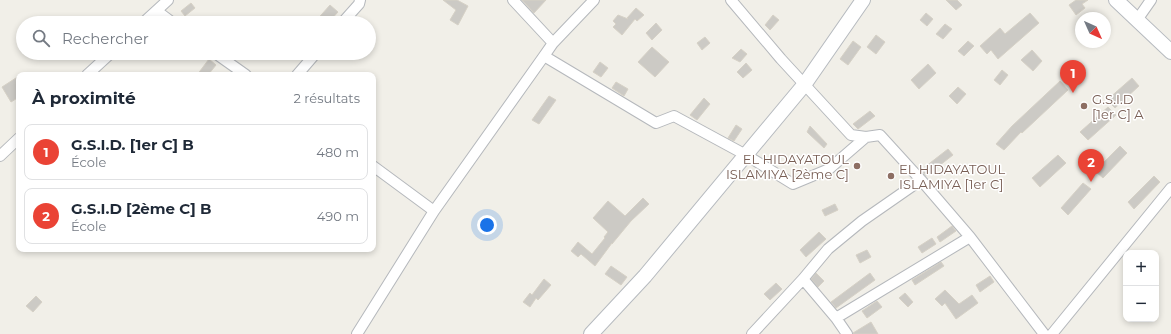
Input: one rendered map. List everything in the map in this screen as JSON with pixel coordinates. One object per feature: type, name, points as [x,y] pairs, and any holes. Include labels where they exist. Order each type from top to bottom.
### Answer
[{"type":"street","points":[[152,16],[168,0]]},
{"type":"street","points":[[348,16],[359,4],[360,0]]},
{"type":"street","points":[[513,0],[553,43]]},
{"type":"street","points":[[357,334],[434,211],[553,43],[594,0]]},
{"type":"street","points":[[731,0],[804,85],[851,135],[866,137],[880,135],[970,237],[1044,334]]},
{"type":"street","points":[[591,334],[645,276],[804,85],[863,0]]},
{"type":"street","points":[[1116,0],[1171,52]]},
{"type":"street","points":[[1137,20],[1151,0]]},
{"type":"street","points":[[157,11],[164,16]]},
{"type":"street","points":[[544,56],[656,123],[674,116],[746,155],[794,184],[829,169],[866,137]]},
{"type":"street","points":[[90,72],[103,60]]},
{"type":"street","points":[[225,60],[242,72]]},
{"type":"street","points":[[300,72],[310,60]]},
{"type":"street","points":[[0,156],[16,141]]},
{"type":"street","points":[[376,168],[434,211]]},
{"type":"street","points":[[752,334],[803,279],[828,249],[862,221],[921,180]]},
{"type":"street","points":[[1052,334],[1171,188]]},
{"type":"street","points":[[836,318],[970,237]]},
{"type":"street","points":[[803,279],[836,318],[847,334]]},
{"type":"building","points":[[443,0],[457,0],[468,6],[458,25],[450,20],[456,10]]},
{"type":"building","points":[[522,0],[546,0],[534,13]]},
{"type":"building","points":[[946,0],[957,0],[962,5],[956,10]]},
{"type":"building","points":[[1076,0],[1088,0],[1082,4],[1085,8],[1080,12],[1075,12],[1075,14],[1069,5]]},
{"type":"building","points":[[191,3],[195,8],[185,16],[181,11]]},
{"type":"building","points":[[330,5],[338,12],[334,16],[320,16]]},
{"type":"building","points":[[636,8],[644,15],[637,21],[635,19],[622,35],[613,27],[616,24],[613,21],[618,15],[628,19],[627,18]]},
{"type":"building","points":[[926,13],[933,19],[927,26],[920,20]]},
{"type":"building","points":[[1030,13],[1039,23],[998,59],[991,50],[987,54],[980,46],[1000,28],[1005,34]]},
{"type":"building","points":[[773,15],[779,20],[770,30],[765,25]]},
{"type":"building","points":[[656,23],[662,30],[652,40],[646,33]]},
{"type":"building","points":[[945,24],[952,29],[943,39],[936,34]]},
{"type":"building","points":[[876,35],[885,42],[876,54],[867,47]]},
{"type":"building","points":[[705,37],[710,43],[702,50],[697,43]]},
{"type":"building","points":[[853,41],[861,47],[848,65],[840,59]]},
{"type":"building","points":[[968,41],[974,46],[964,56],[958,51]]},
{"type":"building","points":[[652,47],[669,62],[655,77],[638,62]]},
{"type":"building","points":[[741,49],[747,54],[740,62],[732,58]]},
{"type":"building","points":[[1032,50],[1042,61],[1033,71],[1021,60]]},
{"type":"building","points":[[208,60],[216,65],[210,72],[199,72]]},
{"type":"building","points":[[600,62],[608,68],[601,77],[593,72]]},
{"type":"building","points":[[746,63],[752,70],[743,78],[737,72]]},
{"type":"building","points":[[928,64],[936,73],[919,89],[911,80]]},
{"type":"building","points":[[1002,70],[1008,75],[1000,85],[994,80]]},
{"type":"building","points":[[16,78],[16,99],[11,102],[2,87]]},
{"type":"building","points":[[1132,78],[1139,86],[1115,108],[1107,100]]},
{"type":"building","points":[[1060,81],[1068,90],[1022,133],[1021,132],[1004,150],[996,144],[1012,126]]},
{"type":"building","points":[[616,82],[628,89],[624,96],[612,88]]},
{"type":"building","points":[[958,87],[966,94],[957,104],[949,96]]},
{"type":"building","points":[[549,96],[556,100],[539,124],[532,120]]},
{"type":"building","points":[[704,98],[710,104],[697,120],[690,115]]},
{"type":"building","points":[[1108,107],[1116,115],[1088,140],[1080,132]]},
{"type":"building","points":[[870,111],[875,116],[858,129],[853,124]]},
{"type":"building","points":[[736,125],[742,129],[734,141],[728,138]]},
{"type":"building","points":[[810,126],[827,144],[824,148],[807,132]]},
{"type":"building","points":[[1120,146],[1127,153],[1103,178],[1095,171]]},
{"type":"building","points":[[948,149],[953,155],[926,176],[921,170]]},
{"type":"building","points":[[1058,155],[1066,163],[1040,187],[1032,178]]},
{"type":"building","points":[[1154,176],[1160,182],[1134,209],[1128,202]]},
{"type":"building","points":[[1083,183],[1091,189],[1068,215],[1061,208]]},
{"type":"building","points":[[643,198],[649,204],[631,221],[595,266],[581,254],[578,257],[571,251],[578,242],[592,254],[605,238],[604,237],[608,232],[593,218],[608,201],[625,216]]},
{"type":"building","points":[[835,204],[838,210],[825,216],[822,210]]},
{"type":"building","points":[[952,226],[956,231],[940,242],[937,237]]},
{"type":"building","points":[[819,232],[826,239],[806,257],[800,250]]},
{"type":"building","points":[[932,238],[936,244],[922,253],[918,247]]},
{"type":"building","points":[[867,250],[871,257],[860,263],[856,255]]},
{"type":"building","points":[[941,262],[944,266],[915,285],[912,280]]},
{"type":"building","points":[[611,266],[627,277],[621,285],[605,274]]},
{"type":"building","points":[[816,273],[824,281],[818,287],[811,279]]},
{"type":"building","points":[[870,273],[875,280],[836,308],[831,302]]},
{"type":"building","points":[[990,276],[994,282],[980,292],[976,285]]},
{"type":"building","points":[[544,279],[551,285],[538,300],[536,298],[530,307],[523,302],[530,293],[532,295]]},
{"type":"building","points":[[776,283],[782,289],[770,300],[764,294]]},
{"type":"building","points":[[945,290],[959,304],[972,295],[978,303],[956,319],[945,303],[942,306],[935,299]]},
{"type":"building","points":[[905,293],[913,302],[908,307],[899,298]]},
{"type":"building","points":[[36,296],[42,302],[33,312],[26,306]]},
{"type":"building","points":[[877,301],[882,307],[867,318],[862,311]]},
{"type":"building","points":[[871,322],[878,334],[853,334],[853,333]]},
{"type":"place","name":"G.S.I.D. [1er C] B","points":[[1073,93]]},
{"type":"place","name":"G.S.I.D [1er C] A","points":[[1084,106]]},
{"type":"place","name":"EL HIDAYATOUL ISLAMIYA [2ème C]","points":[[857,166]]},
{"type":"place","name":"EL HIDAYATOUL ISLAMIYA [1er C]","points":[[891,176]]},
{"type":"place","name":"G.S.I.D [2ème C] B","points":[[1091,182]]}]
